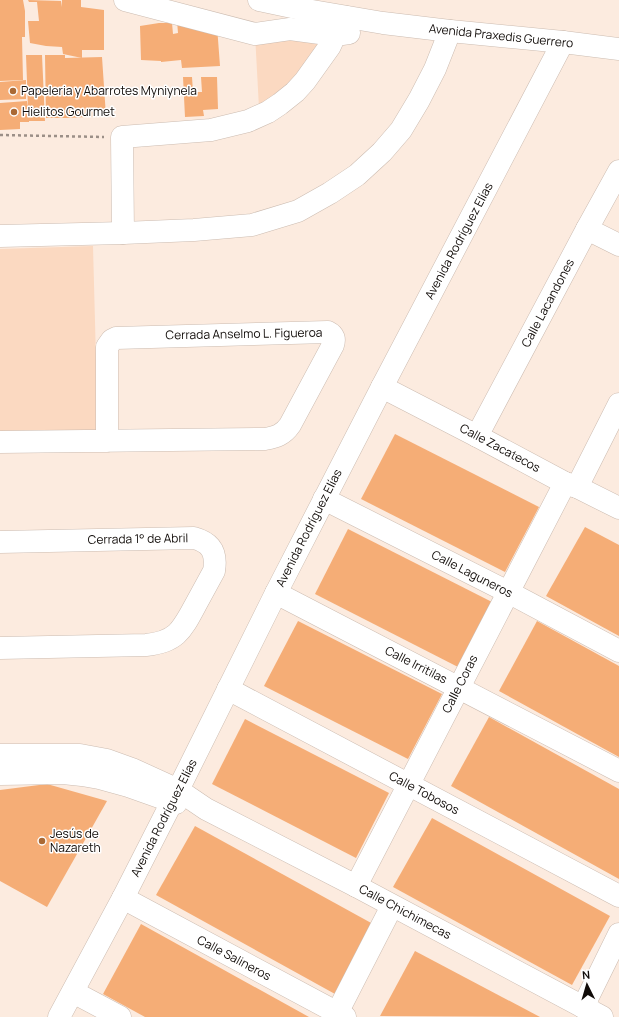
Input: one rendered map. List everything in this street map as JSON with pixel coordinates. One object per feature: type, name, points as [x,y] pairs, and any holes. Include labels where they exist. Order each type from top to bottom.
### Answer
[{"type":"street","name":"Avenida Praxedis Guerrero","points":[[125,0],[256,34],[290,29],[341,26]]},
{"type":"street","name":"Avenida Praxedis Guerrero","points":[[259,0],[306,10],[341,26],[360,32],[383,23],[619,49]]},
{"type":"street","points":[[123,233],[122,137],[211,130],[248,121],[268,112],[295,92],[305,81],[330,46],[341,26]]},
{"type":"street","points":[[0,236],[194,230],[252,225],[298,211],[330,193],[357,175],[382,152],[401,130],[435,69],[450,31]]},
{"type":"street","name":"Avenida Rodríguez Elías","points":[[59,1017],[123,898],[324,499],[563,42]]},
{"type":"street","name":"Calle Lacandones","points":[[477,436],[619,171]]},
{"type":"street","points":[[587,229],[619,245]]},
{"type":"street","name":"Cerrada Anselmo L. Figueroa","points":[[0,442],[107,441],[265,439],[274,437],[286,431],[290,425],[334,342],[333,335],[328,332],[116,338],[112,340],[107,347],[107,441]]},
{"type":"street","name":"Calle Zacatecos","points":[[382,387],[571,485],[619,508]]},
{"type":"street","name":"Calle Coras","points":[[356,886],[508,592],[619,404]]},
{"type":"street","name":"Calle Laguneros","points":[[324,499],[619,650]]},
{"type":"street","name":"Cerrada 1° de Abril","points":[[0,542],[194,538],[207,544],[213,552],[216,562],[214,571],[184,626],[177,634],[166,641],[146,645],[0,648]]},
{"type":"street","name":"Calle Irritilas","points":[[276,593],[619,771]]},
{"type":"street","name":"Calle Tobosos","points":[[228,689],[619,896]]},
{"type":"street","points":[[0,754],[80,755],[107,760],[132,769],[175,796]]},
{"type":"street","points":[[0,774],[63,773],[82,775],[175,796]]},
{"type":"street","name":"Calle Chichimecas","points":[[175,796],[206,809],[356,886],[602,1017]]},
{"type":"street","name":"Calle Salineros","points":[[123,898],[339,1016]]},
{"type":"street","points":[[339,1016],[392,906]]},
{"type":"street","points":[[583,1007],[619,934]]},
{"type":"street","points":[[73,992],[120,1017]]},
{"type":"path","points":[[0,135],[122,137]]},
{"type":"shaded area","points":[[255,34],[330,46],[292,91],[259,108]]},
{"type":"shaded area","points":[[93,246],[98,435],[0,438],[0,249]]},
{"type":"building","points":[[0,0],[23,0],[25,11],[25,37],[22,37],[23,80],[0,81]]},
{"type":"building","points":[[28,0],[61,1],[62,7],[62,0],[81,0],[81,7],[104,10],[104,50],[82,50],[82,58],[63,54],[62,47],[30,43],[28,21],[39,21],[37,2],[29,2]]},
{"type":"building","points":[[177,21],[217,26],[220,66],[182,68],[181,60],[161,62],[141,60],[140,26],[159,23],[172,23],[173,34],[178,33]]},
{"type":"building","points":[[26,55],[42,55],[45,121],[20,122],[20,129],[0,130],[0,103],[27,101],[28,108]]},
{"type":"building","points":[[45,55],[65,55],[65,58],[102,57],[106,116],[46,118]]},
{"type":"building","points":[[183,77],[192,77],[193,92],[202,92],[201,77],[217,77],[218,109],[203,110],[204,116],[185,117]]},
{"type":"building","name":"Papeleria y Abarrotes Myniynela","points":[[26,80],[26,99],[0,100],[0,82]]},
{"type":"building","points":[[395,434],[539,507],[505,572],[361,499]]},
{"type":"building","points":[[585,527],[619,545],[619,636],[546,596]]},
{"type":"building","points":[[348,529],[492,602],[458,667],[315,594]]},
{"type":"building","points":[[298,621],[442,694],[408,759],[264,686]]},
{"type":"building","points":[[537,621],[619,666],[619,757],[499,691]]},
{"type":"building","points":[[489,717],[619,789],[619,879],[451,786]]},
{"type":"building","points":[[245,719],[389,793],[356,858],[212,784]]},
{"type":"building","name":"Jesús de Nazareth","points":[[47,784],[107,801],[47,907],[0,881],[0,790]]},
{"type":"building","points":[[432,818],[610,916],[572,985],[393,887]]},
{"type":"building","points":[[195,826],[373,924],[335,994],[156,895]]},
{"type":"building","points":[[141,924],[309,1017],[145,1017],[103,994]]},
{"type":"building","points":[[415,951],[540,1017],[380,1016]]},
{"type":"place","name":"Papeleria y Abarrotes Myniynela","points":[[13,91]]},
{"type":"place","name":"Hielitos Gourmet","points":[[14,112]]},
{"type":"place","name":"Jesús de Nazareth","points":[[42,841]]}]
